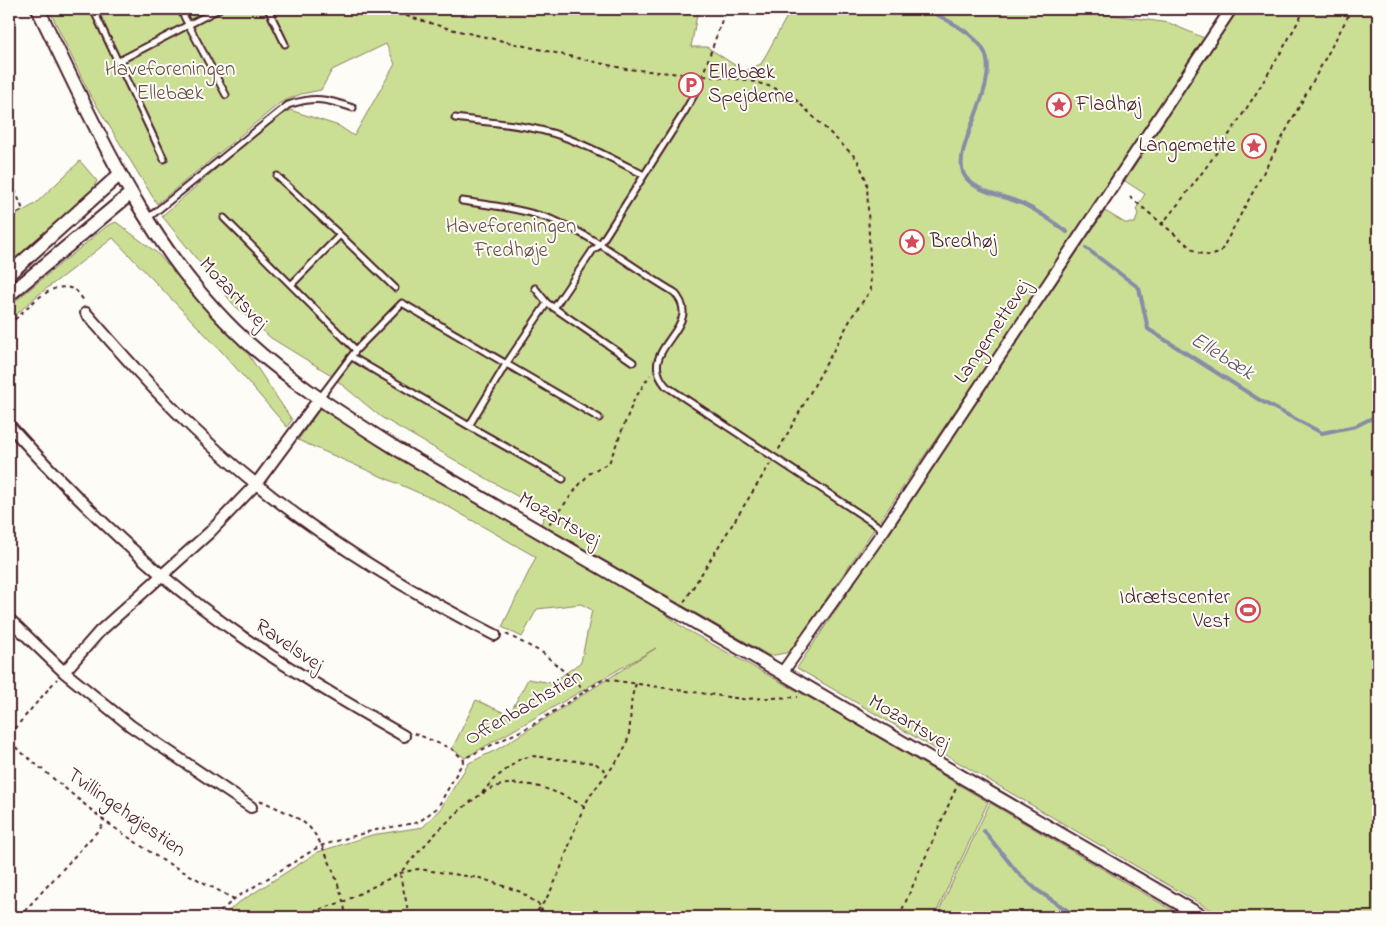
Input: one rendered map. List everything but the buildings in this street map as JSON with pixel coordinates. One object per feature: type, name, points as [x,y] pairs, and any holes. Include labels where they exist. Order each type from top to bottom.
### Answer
[{"type":"street","name":"Mozartsvej","points":[[38,9],[119,175],[146,220],[197,290],[246,341],[319,399],[397,450],[1202,917]]},
{"type":"street","name":"Langemettevej","points":[[782,673],[884,530],[1231,9]]},
{"type":"street","points":[[9,274],[119,175]]},
{"type":"street","points":[[9,295],[130,194]]},
{"type":"street","points":[[86,313],[151,386],[196,431],[256,484],[312,527],[371,567],[432,603],[495,635]]},
{"type":"street","points":[[64,672],[99,632],[210,532],[256,484],[319,399]]},
{"type":"street","name":"Ravelsvej","points":[[9,425],[46,467],[102,523],[162,575],[238,634],[303,678],[404,736]]},
{"type":"street","points":[[9,619],[64,672],[131,726],[251,807]]},
{"type":"lane","points":[[93,9],[164,158]]},
{"type":"lane","points":[[180,9],[226,96]]},
{"type":"lane","points":[[117,62],[219,9]]},
{"type":"lane","points":[[268,9],[285,44]]},
{"type":"lane","points":[[554,308],[593,250],[599,246],[698,88]]},
{"type":"lane","points":[[146,220],[288,105],[308,98],[332,101],[353,108]]},
{"type":"lane","points":[[455,118],[527,127],[559,135],[598,151],[644,175]]},
{"type":"lane","points":[[277,176],[394,288]]},
{"type":"lane","points":[[462,201],[516,209],[549,219],[574,230],[674,292],[683,307],[682,318],[658,359],[656,367],[659,378],[666,386],[849,505],[884,530]]},
{"type":"lane","points":[[224,218],[356,350]]},
{"type":"lane","points":[[291,285],[340,235]]},
{"type":"lane","points":[[535,288],[554,308],[633,362]]},
{"type":"lane","points":[[469,426],[506,364],[547,302]]},
{"type":"lane","points":[[319,399],[356,350],[402,303],[599,418]]},
{"type":"lane","points":[[352,356],[469,426],[563,478]]},
{"type":"path","points":[[383,9],[450,29],[626,69],[748,80],[792,96],[857,159],[867,182],[871,290],[853,315],[774,458],[677,612]]},
{"type":"path","points":[[698,88],[726,9]]},
{"type":"path","points":[[1161,225],[1189,191],[1249,105],[1305,9]]},
{"type":"path","points":[[1130,197],[1144,206],[1161,225],[1196,252],[1214,256],[1221,251],[1352,9]]},
{"type":"path","points":[[9,175],[23,210],[9,217]]},
{"type":"path","points":[[9,325],[45,293],[60,287],[75,290],[88,304],[86,313]]},
{"type":"path","points":[[543,534],[557,512],[591,472],[610,463],[634,400],[656,367]]},
{"type":"path","points":[[495,635],[505,634],[543,653],[585,690]]},
{"type":"path","points":[[9,735],[64,672]]},
{"type":"path","name":"Offenbachstien","points":[[215,917],[234,899],[320,846],[371,831],[420,822],[438,807],[464,760],[531,726],[604,679],[742,699],[797,696],[804,700]]},
{"type":"path","points":[[540,917],[542,907],[584,806],[624,749],[628,739],[631,700],[636,684]]},
{"type":"path","points":[[404,736],[414,732],[452,749],[464,760]]},
{"type":"path","name":"Tvillingehøjestien","points":[[9,742],[106,822],[162,860],[234,899]]},
{"type":"path","points":[[408,917],[408,902],[402,888],[400,874],[440,829],[494,779],[520,758],[532,756],[596,763],[607,772]]},
{"type":"path","points":[[899,917],[962,777]]},
{"type":"path","points":[[480,794],[506,784],[521,784],[556,791],[584,806]]},
{"type":"path","points":[[251,807],[262,801],[307,826],[320,846],[345,901],[346,917]]},
{"type":"path","points":[[19,917],[106,822]]},
{"type":"path","points":[[297,917],[345,901],[400,874],[418,869],[467,875],[521,892],[542,907]]},
{"type":"path","points":[[532,917],[542,907]]},
{"type":"green space","points":[[49,9],[698,9],[691,47],[707,47],[744,71],[761,64],[791,9],[1072,9],[1169,23],[1204,38],[1055,265],[790,652],[770,656],[541,524],[546,513],[381,417],[328,373],[271,338],[234,305],[162,216],[269,123],[290,110],[339,126],[354,136],[395,64],[386,44],[332,70],[321,90],[301,94],[280,103],[157,204],[89,93]]},
{"type":"green space","points":[[1238,9],[1378,9],[1378,917],[1223,917],[797,668],[1105,211],[1125,223],[1135,223],[1138,214],[1136,209],[1145,194],[1125,181]]},
{"type":"green space","points":[[80,161],[97,181],[92,190],[9,269],[9,219],[35,204]]},
{"type":"green space","points":[[116,222],[157,253],[240,342],[292,420],[287,427],[223,353],[113,238],[38,295],[9,321],[9,306],[107,226]]},
{"type":"green space","points":[[320,409],[660,610],[685,629],[835,712],[988,802],[934,917],[222,917],[235,905],[318,852],[372,835],[423,827],[441,808],[469,763],[498,749],[656,648],[465,758],[452,749],[476,700],[509,715],[528,679],[552,683],[581,662],[592,610],[581,604],[537,609],[522,637],[502,627],[536,557],[442,503],[298,440]]},
{"type":"green space","points":[[990,803],[1184,917],[936,917]]},
{"type":"waterway","name":"Ellebæk","points":[[926,9],[973,38],[984,51],[988,66],[981,101],[967,137],[963,154],[962,168],[967,179],[979,188],[1031,208],[1067,232]]},
{"type":"waterway","name":"Ellebæk","points":[[1086,248],[1139,288],[1148,329],[1261,401],[1322,433],[1356,426],[1378,415]]},
{"type":"waterway","points":[[984,831],[1017,872],[1037,890],[1077,917]]},
{"type":"place","name":"Ellebæk Spejderne","points":[[691,85]]},
{"type":"place","name":"Fladhøj","points":[[1059,105]]},
{"type":"place","name":"Langemette","points":[[1254,146]]},
{"type":"place","name":"Bredhøj","points":[[912,242]]},
{"type":"place","name":"Idrætscenter Vest","points":[[1248,610]]},
{"type":"park label","name":"Haveforeningen Ellebæk","points":[[170,82]]},
{"type":"park label","name":"Haveforeningen Fredhøje","points":[[511,239]]}]
